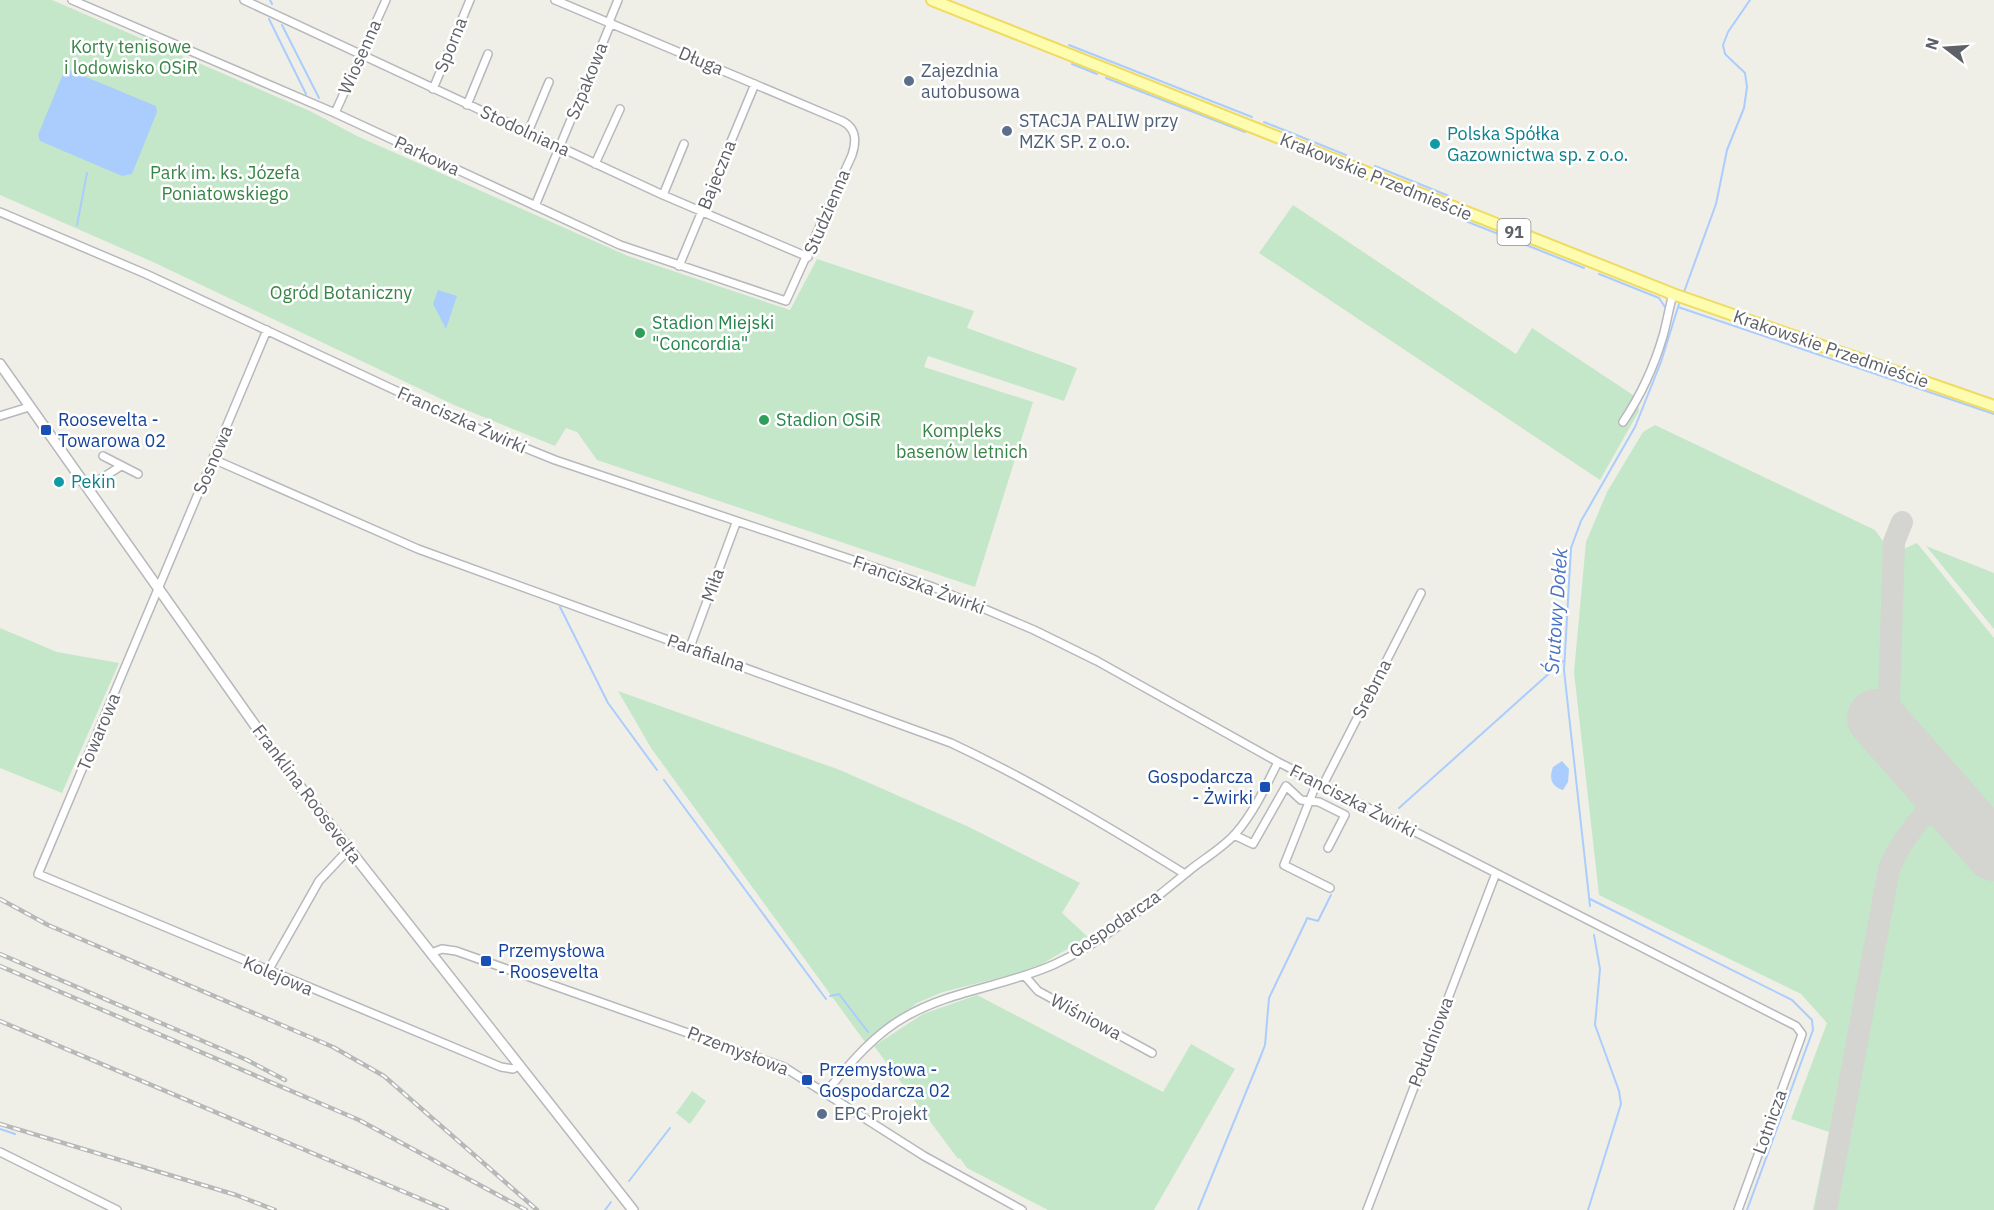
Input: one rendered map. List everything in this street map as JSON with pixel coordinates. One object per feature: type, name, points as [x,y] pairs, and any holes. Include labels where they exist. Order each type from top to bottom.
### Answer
[{"type":"main road","name":"Krakowskie Przedmieście","points":[[932,0],[1673,294],[1994,406]]},
{"type":"street","name":"Parkowa","points":[[72,0],[335,113],[620,245],[679,267],[786,301]]},
{"type":"street","name":"Stodolniana","points":[[244,0],[702,213],[808,257]]},
{"type":"street","name":"Wiosenna","points":[[335,113],[386,0]]},
{"type":"street","name":"Sporna","points":[[433,89],[470,0]]},
{"type":"street","name":"Długa","points":[[555,0],[847,123]]},
{"type":"street","name":"Szpakowa","points":[[535,206],[618,0]]},
{"type":"street","points":[[466,105],[488,54]]},
{"type":"street","points":[[528,132],[549,81]]},
{"type":"street","name":"Bajeczna","points":[[679,267],[755,84]]},
{"type":"street","points":[[595,164],[620,109]]},
{"type":"street","name":"Studzienna","points":[[786,301],[808,257],[855,146],[854,133],[847,123]]},
{"type":"street","points":[[663,195],[684,144]]},
{"type":"street","name":"Franciszka Żwirki","points":[[0,212],[535,452],[933,587],[1016,622],[1096,661],[1320,784],[1796,1026],[1802,1034]]},
{"type":"street","points":[[1623,422],[1639,398],[1650,372],[1663,336],[1673,294]]},
{"type":"street","name":"Sosnowa","points":[[159,590],[267,330]]},
{"type":"street","name":"Franklina Roosevelta","points":[[1,368],[284,765],[633,1210]]},
{"type":"street","points":[[0,416],[29,407]]},
{"type":"street","points":[[103,456],[138,474]]},
{"type":"street","name":"Parafialna","points":[[213,459],[418,549],[951,743],[998,765],[1093,817],[1185,874]]},
{"type":"street","points":[[88,487],[121,466]]},
{"type":"street","name":"Miła","points":[[690,647],[736,522]]},
{"type":"street","name":"Towarowa","points":[[38,874],[159,590]]},
{"type":"street","name":"Srebrna","points":[[1330,888],[1284,865],[1310,802],[1420,592]]},
{"type":"street","name":"Gospodarcza","points":[[825,1092],[865,1049],[904,1017],[935,1002],[1025,976],[1093,943],[1234,835],[1249,815],[1278,762]]},
{"type":"street","points":[[1234,835],[1253,844],[1285,787],[1290,788],[1301,800],[1321,803],[1346,815],[1328,848]]},
{"type":"street","points":[[268,971],[319,880],[349,849]]},
{"type":"street","name":"Południowa","points":[[1367,1210],[1496,873]]},
{"type":"street","name":"Kolejowa","points":[[38,874],[501,1067],[513,1069],[520,1065]]},
{"type":"street","name":"Przemysłowa","points":[[430,953],[442,949],[456,951],[784,1067],[924,1156],[1022,1210]]},
{"type":"street","name":"Wiśniowa","points":[[1025,976],[1038,991],[1152,1053]]},
{"type":"street","name":"Lotnicza","points":[[1738,1210],[1802,1034]]},
{"type":"street","points":[[0,1152],[117,1210]]},
{"type":"green space","points":[[0,0],[52,0],[310,111],[357,136],[628,256],[790,310],[817,259],[974,311],[967,328],[1077,368],[1064,401],[928,356],[924,367],[1033,402],[975,587],[597,460],[577,432],[566,428],[555,446],[454,405],[153,262],[0,195]]},
{"type":"green space","points":[[1293,205],[1516,354],[1532,328],[1636,397],[1639,411],[1600,480],[1259,253]]},
{"type":"green space","points":[[1655,425],[1875,530],[1885,544],[1881,699],[1855,723],[1934,797],[1898,833],[1880,867],[1820,1210],[1813,1210],[1829,1132],[1791,1119],[1827,1023],[1801,994],[1599,895],[1574,672],[1586,542],[1607,492],[1643,432]]},
{"type":"green space","points":[[1917,543],[1994,638],[1994,825],[1895,712],[1901,550]]},
{"type":"green space","points":[[1926,546],[1994,573],[1994,629]]},
{"type":"green space","points":[[0,628],[57,652],[119,663],[62,793],[0,768]]},
{"type":"green space","points":[[618,691],[840,770],[969,827],[1080,883],[1062,913],[1088,937],[1042,964],[1018,973],[943,992],[917,1003],[865,1042],[651,748]]},
{"type":"green space","points":[[1939,813],[1950,816],[1994,867],[1994,1210],[1831,1210],[1891,877],[1898,858],[1915,832]]},
{"type":"green space","points":[[977,995],[1163,1092],[1191,1044],[1235,1069],[1154,1210],[1048,1210],[967,1168],[960,1158],[958,1159],[874,1046],[923,1014]]},
{"type":"green space","points":[[692,1091],[706,1101],[690,1124],[676,1113]]},
{"type":"water","points":[[69,70],[156,106],[157,112],[132,174],[122,176],[40,141],[38,135],[63,74]]},
{"type":"water","points":[[438,290],[457,296],[446,329],[433,304]]},
{"type":"water","points":[[1562,761],[1569,769],[1568,782],[1563,790],[1554,784],[1551,778],[1553,767]]},
{"type":"waterway","points":[[270,0],[272,4]]},
{"type":"waterway","name":"Śrutowy Dołek","points":[[1684,292],[1716,204],[1727,150],[1744,108],[1747,87],[1745,73],[1725,54],[1723,45],[1728,32],[1750,0]]},
{"type":"waterway","points":[[269,19],[306,94]]},
{"type":"waterway","points":[[282,25],[319,98]]},
{"type":"waterway","points":[[1069,45],[1252,117]]},
{"type":"waterway","points":[[1072,64],[1097,74]]},
{"type":"waterway","points":[[1106,78],[1245,132]]},
{"type":"waterway","points":[[1264,122],[1346,155]]},
{"type":"waterway","points":[[1375,166],[1449,196]]},
{"type":"waterway","points":[[77,225],[87,173]]},
{"type":"waterway","points":[[1463,220],[1584,268]]},
{"type":"waterway","points":[[1599,274],[1659,298],[1665,307]]},
{"type":"waterway","name":"Śrutowy Dołek","points":[[1590,906],[1564,670],[1571,548],[1581,521],[1635,427],[1661,362],[1679,304]]},
{"type":"waterway","points":[[1678,307],[1994,414]]},
{"type":"waterway","points":[[560,607],[608,703],[657,770]]},
{"type":"waterway","points":[[1399,808],[1563,661]]},
{"type":"waterway","points":[[664,780],[826,999]]},
{"type":"waterway","points":[[1374,818],[1380,821]]},
{"type":"waterway","points":[[1198,1210],[1265,1045],[1269,998],[1307,918],[1318,921],[1331,895]]},
{"type":"waterway","points":[[1590,899],[1792,1000],[1812,1020],[1813,1030],[1747,1210]]},
{"type":"waterway","name":"Śrutowy Dołek","points":[[1588,1210],[1621,1104],[1619,1091],[1595,1025],[1600,969],[1594,935]]},
{"type":"waterway","points":[[830,996],[839,994],[868,1032]]},
{"type":"waterway","points":[[629,1181],[670,1128]]},
{"type":"waterway","points":[[0,1129],[15,1134]]},
{"type":"waterway","points":[[605,1210],[611,1202]]},
{"type":"taxiway","points":[[1888,732],[1894,542],[1902,522]]},
{"type":"taxiway","points":[[1826,1210],[1889,869],[1905,839],[1922,817],[1932,808],[1949,802]]},
{"type":"runway","points":[[1876,718],[1994,852]]},
{"type":"railway","points":[[0,899],[48,925],[333,1047],[384,1076],[537,1210]]},
{"type":"railway","points":[[0,954],[247,1060],[285,1080]]},
{"type":"railway","points":[[0,966],[359,1120],[526,1210]]},
{"type":"railway","points":[[0,1021],[447,1210]]},
{"type":"railway","points":[[0,1124],[236,1195],[275,1210]]},
{"type":"place","name":"Zajezdnia autobusowa","points":[[909,81]]},
{"type":"place","name":"STACJA PALIW przy MZK SP. z o.o.","points":[[1007,131]]},
{"type":"place","name":"Polska Spółka Gazownictwa sp. z o.o.","points":[[1435,144]]},
{"type":"place","name":"Stadion Miejski \"Concordia\"","points":[[640,333]]},
{"type":"place","name":"Stadion OSiR","points":[[764,420]]},
{"type":"place","name":"Roosevelta - Towarowa 02","points":[[46,430]]},
{"type":"place","name":"Pekin","points":[[59,482]]},
{"type":"place","name":"Gospodarcza - Żwirki","points":[[1265,787]]},
{"type":"place","name":"Przemysłowa - Roosevelta","points":[[486,961]]},
{"type":"place","name":"Przemysłowa - Gospodarcza 02","points":[[807,1080]]},
{"type":"place","name":"EPC Projekt","points":[[822,1114]]},
{"type":"park label","name":"Korty tenisowe i lodowisko OSiR","points":[[131,57]]},
{"type":"park label","name":"Park im. ks. Józefa Poniatowskiego","points":[[225,183]]},
{"type":"park label","name":"Ogród Botaniczny","points":[[341,293]]},
{"type":"park label","name":"Kompleks basenów letnich","points":[[962,441]]}]
